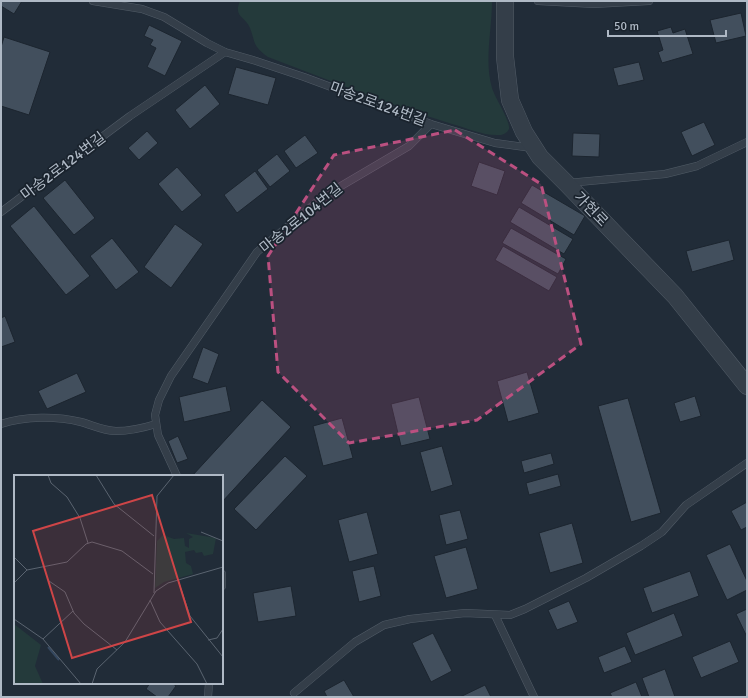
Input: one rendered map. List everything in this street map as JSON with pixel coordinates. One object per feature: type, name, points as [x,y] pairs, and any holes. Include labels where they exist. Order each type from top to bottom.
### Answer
[{"type":"street","name":"가현로","points":[[505,1],[504,57],[510,100],[524,132],[540,158],[675,296],[747,386]]},
{"type":"lane","name":"마송2로124번길","points":[[93,1],[142,9],[164,17],[206,44],[225,52],[256,60],[431,124],[495,143],[534,148]]},
{"type":"lane","points":[[538,1],[594,4],[649,1]]},
{"type":"lane","name":"마송2로124번길","points":[[1,212],[130,116],[225,52]]},
{"type":"lane","name":"마송2로104번길","points":[[177,475],[158,435],[155,416],[159,400],[171,376],[257,252],[324,196],[409,146],[431,124]]},
{"type":"lane","points":[[566,183],[664,174],[678,171],[697,166],[747,142]]},
{"type":"lane","points":[[1,424],[53,418],[80,422],[98,428],[116,431],[137,429],[156,424]]},
{"type":"lane","points":[[294,693],[355,642],[384,625],[410,619],[465,613],[510,615],[525,609],[586,578],[641,546],[662,532],[686,505],[747,463]]},
{"type":"lane","points":[[495,615],[534,697]]},
{"type":"lane","points":[[208,697],[209,684]]},
{"type":"highlighted area","points":[[455,130],[541,184],[581,344],[477,420],[349,443],[278,372],[268,256],[334,155]]},
{"type":"green space","points":[[240,1],[492,1],[488,56],[490,77],[492,88],[508,121],[509,129],[506,133],[493,135],[429,117],[268,57],[257,47],[248,24],[240,16],[238,6]]},
{"type":"building","points":[[1,1],[22,1],[14,14],[1,6]]},
{"type":"building","points":[[741,13],[746,36],[716,43],[710,20]]},
{"type":"building","points":[[149,25],[182,41],[165,76],[147,67],[156,48],[150,45],[153,40],[144,36]]},
{"type":"building","points":[[671,27],[673,33],[685,29],[693,54],[662,63],[658,52],[663,50],[657,31]]},
{"type":"building","points":[[4,37],[50,52],[29,115],[1,106],[1,47]]},
{"type":"building","points":[[639,62],[644,80],[618,86],[613,68]]},
{"type":"building","points":[[236,67],[276,78],[268,105],[228,94]]},
{"type":"building","points":[[205,85],[220,104],[190,129],[175,110]]},
{"type":"building","points":[[704,122],[715,145],[692,156],[681,132]]},
{"type":"building","points":[[147,131],[158,143],[139,160],[128,148]]},
{"type":"building","points":[[573,133],[600,134],[599,157],[572,156]]},
{"type":"building","points":[[305,135],[318,153],[296,168],[284,151]]},
{"type":"building","points":[[277,154],[290,171],[270,187],[257,170]]},
{"type":"building","points":[[479,162],[505,171],[497,195],[471,186]]},
{"type":"building","points":[[177,167],[202,195],[182,212],[158,184]]},
{"type":"building","points":[[255,171],[268,189],[237,213],[224,195]]},
{"type":"building","points":[[65,180],[95,218],[74,235],[43,198]]},
{"type":"building","points":[[532,185],[585,216],[574,235],[521,203]]},
{"type":"building","points":[[34,206],[90,276],[66,295],[10,226]]},
{"type":"building","points":[[519,207],[573,239],[564,254],[510,222]]},
{"type":"building","points":[[175,224],[203,244],[171,288],[144,267]]},
{"type":"building","points":[[511,228],[566,259],[558,274],[502,243]]},
{"type":"building","points":[[112,238],[139,272],[116,290],[90,256]]},
{"type":"building","points":[[729,240],[734,260],[692,272],[686,251]]},
{"type":"building","points":[[503,246],[557,277],[549,291],[495,260]]},
{"type":"building","points":[[5,316],[15,342],[1,347],[1,318]]},
{"type":"building","points":[[203,347],[219,354],[208,384],[192,378]]},
{"type":"building","points":[[527,372],[539,413],[508,422],[497,381]]},
{"type":"building","points":[[77,373],[86,392],[47,409],[38,391]]},
{"type":"building","points":[[226,386],[231,411],[184,422],[179,397]]},
{"type":"building","points":[[695,396],[701,416],[680,422],[674,403]]},
{"type":"building","points":[[419,397],[430,439],[401,446],[391,404]]},
{"type":"building","points":[[628,398],[661,513],[631,522],[598,406]]},
{"type":"building","points":[[262,400],[291,427],[223,501],[223,475],[193,475]]},
{"type":"building","points":[[342,418],[353,458],[323,466],[313,426]]},
{"type":"building","points":[[178,436],[188,459],[177,463],[168,441]]},
{"type":"building","points":[[442,446],[453,485],[431,492],[420,452]]},
{"type":"building","points":[[551,453],[554,464],[524,473],[521,461]]},
{"type":"building","points":[[285,456],[307,476],[256,530],[234,509]]},
{"type":"building","points":[[558,474],[561,486],[529,495],[526,483]]},
{"type":"building","points":[[747,502],[747,527],[741,530],[731,511]]},
{"type":"building","points":[[460,510],[468,539],[446,545],[439,515]]},
{"type":"building","points":[[367,512],[378,554],[349,562],[338,520]]},
{"type":"building","points":[[572,523],[583,563],[550,573],[539,533]]},
{"type":"building","points":[[730,544],[747,581],[747,590],[727,600],[706,555]]},
{"type":"building","points":[[466,547],[478,589],[446,598],[434,556]]},
{"type":"building","points":[[374,566],[381,596],[359,602],[352,571]]},
{"type":"building","points":[[690,571],[699,596],[652,613],[643,588]]},
{"type":"building","points":[[291,586],[296,616],[258,622],[253,593]]},
{"type":"building","points":[[569,601],[578,622],[557,630],[548,610]]},
{"type":"building","points":[[747,609],[747,637],[736,614]]},
{"type":"building","points":[[674,613],[683,636],[635,655],[626,633]]},
{"type":"building","points":[[433,633],[452,671],[431,682],[412,643]]},
{"type":"building","points":[[730,641],[739,662],[701,678],[692,657]]},
{"type":"building","points":[[625,646],[632,662],[604,673],[598,657]]},
{"type":"building","points":[[665,669],[675,697],[649,697],[642,678]]},
{"type":"building","points":[[344,680],[354,697],[327,697],[324,691]]},
{"type":"building","points":[[636,682],[642,697],[612,697],[610,693]]},
{"type":"building","points":[[149,684],[173,684],[176,686],[168,697],[157,697],[146,689]]},
{"type":"building","points":[[485,685],[491,697],[460,697]]}]
